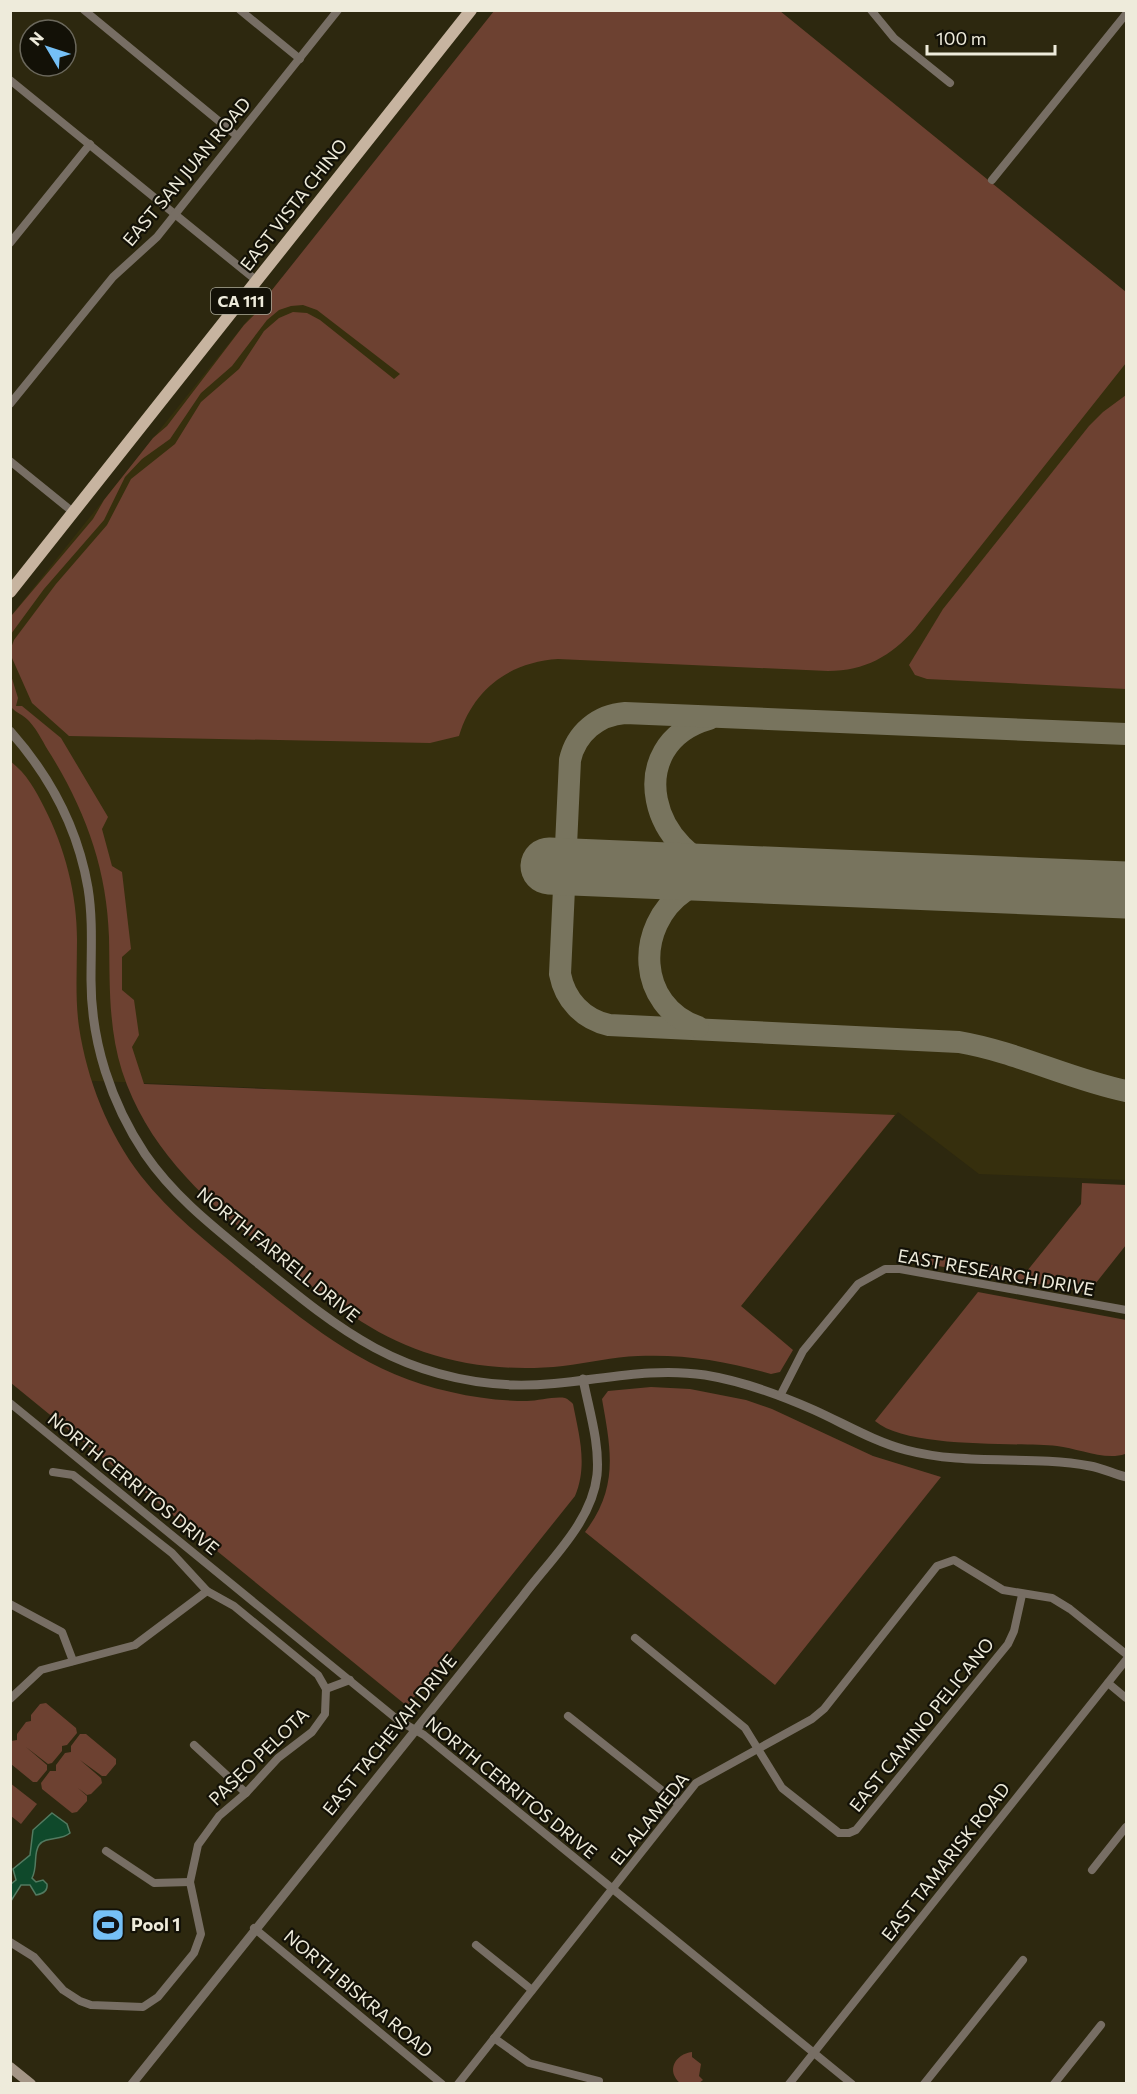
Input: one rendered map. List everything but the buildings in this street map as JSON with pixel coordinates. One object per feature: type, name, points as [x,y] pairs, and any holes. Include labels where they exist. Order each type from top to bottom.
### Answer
[{"type":"main road","name":"EAST VISTA CHINO","points":[[10,592],[471,10]]},
{"type":"main road","points":[[10,2067],[31,2084]]},
{"type":"street","points":[[84,10],[237,136]]},
{"type":"street","points":[[240,10],[300,58]]},
{"type":"street","name":"EAST SAN JUAN ROAD","points":[[10,404],[114,277],[157,237],[338,10]]},
{"type":"street","points":[[872,10],[894,38],[950,82]]},
{"type":"street","points":[[992,180],[1126,14]]},
{"type":"street","points":[[11,80],[257,281]]},
{"type":"street","points":[[10,243],[90,144]]},
{"type":"street","points":[[10,461],[73,512]]},
{"type":"street","name":"NORTH FARRELL DRIVE","points":[[10,731],[28,752],[51,787],[75,840],[88,889],[93,948],[92,1004],[102,1059],[127,1124],[147,1158],[200,1216],[346,1333],[388,1356],[429,1371],[490,1383],[530,1385],[633,1372],[686,1373],[722,1378],[780,1396],[857,1432],[912,1451],[971,1460],[1029,1460],[1093,1466],[1126,1478]]},
{"type":"street","name":"EAST RESEARCH DRIVE","points":[[780,1396],[803,1351],[858,1284],[885,1269],[900,1269],[1126,1310]]},
{"type":"street","name":"EAST TACHEVAH DRIVE","points":[[132,2084],[254,1928],[416,1730],[586,1513],[594,1491],[597,1463],[583,1379]]},
{"type":"street","name":"NORTH CERRITOS DRIVE","points":[[11,1405],[398,1720],[416,1730],[613,1888],[852,2084]]},
{"type":"street","points":[[53,1472],[73,1475],[172,1553],[207,1591],[234,1606],[318,1676],[326,1689],[350,1680]]},
{"type":"street","name":"EL ALAMEDA","points":[[458,2084],[679,1804],[704,1776],[812,1719],[824,1709],[937,1566],[946,1560],[963,1563],[1003,1590],[1022,1595]]},
{"type":"street","points":[[10,1699],[41,1670],[135,1645],[207,1591]]},
{"type":"street","points":[[1022,1595],[1052,1598],[1070,1609],[1126,1654]]},
{"type":"street","name":"EAST CAMINO PELICANO","points":[[758,1749],[782,1788],[839,1833],[856,1830],[1008,1644],[1014,1631],[1022,1595]]},
{"type":"street","points":[[10,1604],[62,1632],[73,1661]]},
{"type":"street","points":[[635,1638],[745,1728],[758,1749]]},
{"type":"street","name":"EAST TAMARISK ROAD","points":[[789,2084],[1126,1659]]},
{"type":"street","points":[[1108,1683],[1126,1698]]},
{"type":"street","name":"PASEO PELOTA","points":[[10,1942],[34,1957],[63,1990],[80,2001],[91,2004],[142,2007],[158,1997],[199,1943],[201,1928],[192,1901],[190,1882],[198,1845],[219,1816],[246,1793],[278,1758],[312,1732],[325,1714],[326,1689]]},
{"type":"street","points":[[568,1716],[679,1804]]},
{"type":"street","points":[[194,1745],[246,1793]]},
{"type":"street","points":[[1092,1870],[1126,1827]]},
{"type":"street","points":[[106,1851],[154,1883],[190,1882]]},
{"type":"street","name":"NORTH BISKRA ROAD","points":[[254,1928],[442,2084]]},
{"type":"street","points":[[476,1946],[532,1990]]},
{"type":"street","points":[[924,2084],[1023,1960]]},
{"type":"street","points":[[1054,2084],[1101,2025]]},
{"type":"street","points":[[494,2038],[529,2063],[599,2081]]},
{"type":"shaded area","points":[[494,11],[780,11],[1126,292],[1126,363],[915,629],[887,654],[865,665],[828,671],[558,659],[541,661],[509,672],[496,681],[474,705],[465,719],[459,736],[430,743],[69,736],[32,703],[12,658],[11,648],[14,640],[56,584],[107,525],[131,479],[175,444],[201,402],[239,369],[264,331],[279,318],[293,312],[307,313],[320,320],[394,379],[400,374],[317,310],[303,305],[279,310],[267,320],[232,366],[201,393],[170,439],[142,459],[125,477],[104,520],[44,589],[11,634],[12,615],[93,519],[104,500],[153,438],[167,426],[244,325],[260,309],[268,295]]},
{"type":"shaded area","points":[[282,277],[1126,292],[1126,1180],[979,1174],[898,1112],[741,1306],[264,1088],[24,1078],[10,1067],[10,617]]},
{"type":"shaded area","points":[[1126,395],[1126,689],[927,679],[915,675],[909,665],[943,609],[1089,426]]},
{"type":"shaded area","points":[[10,672],[18,698],[16,706],[22,706],[61,738],[108,817],[102,829],[112,866],[122,872],[131,949],[122,957],[122,990],[134,1000],[139,1035],[132,1047],[144,1084],[895,1115],[741,1306],[793,1350],[780,1372],[771,1374],[722,1362],[672,1356],[629,1357],[563,1366],[528,1368],[475,1364],[441,1357],[402,1343],[360,1321],[304,1280],[222,1212],[181,1171],[163,1149],[133,1099],[122,1071],[112,1021],[107,912],[99,865],[84,820],[63,776],[32,725],[11,707]]},
{"type":"shaded area","points":[[10,761],[25,776],[41,800],[64,855],[75,906],[79,1027],[93,1086],[119,1142],[152,1189],[189,1226],[267,1291],[339,1345],[365,1360],[420,1384],[460,1394],[518,1401],[566,1398],[573,1404],[582,1461],[575,1496],[407,1706],[11,1383]]},
{"type":"shaded area","points":[[1082,1183],[1126,1185],[1126,1245],[1088,1293],[916,1262],[917,1252],[1027,1271],[1081,1204]]},
{"type":"shaded area","points":[[978,1292],[1126,1320],[1125,1454],[1109,1456],[1057,1446],[935,1440],[890,1430],[875,1421]]},
{"type":"shaded area","points":[[651,1387],[690,1389],[746,1400],[772,1409],[873,1456],[941,1477],[775,1685],[585,1532],[596,1515],[608,1484],[610,1452],[602,1399],[608,1391]]},
{"type":"shaded area","points":[[46,1703],[76,1728],[77,1733],[67,1745],[62,1746],[62,1751],[52,1763],[48,1764],[26,1747],[47,1765],[47,1770],[37,1782],[33,1782],[11,1764],[11,1741],[17,1740],[17,1734],[26,1722],[31,1721],[31,1715],[40,1704]]},
{"type":"shaded area","points":[[80,1734],[86,1734],[116,1759],[116,1764],[106,1776],[102,1776],[80,1760],[101,1778],[102,1783],[87,1795],[78,1788],[87,1796],[87,1801],[77,1812],[72,1813],[42,1789],[41,1783],[50,1771],[56,1771],[56,1765],[65,1753],[71,1752],[71,1746]]},
{"type":"shaded area","points":[[10,1783],[37,1804],[21,1824],[11,1816]]},
{"type":"shaded area","points":[[52,1813],[67,1824],[70,1833],[46,1840],[37,1849],[32,1878],[36,1882],[43,1880],[47,1884],[47,1889],[36,1895],[30,1885],[21,1885],[11,1901],[11,1884],[16,1880],[13,1869],[30,1855],[33,1830]]},
{"type":"shaded area","points":[[692,2052],[692,2057],[701,2064],[699,2076],[703,2080],[699,2083],[680,2083],[674,2073],[674,2064],[681,2056]]},
{"type":"taxiway","points":[[1126,734],[625,713],[606,717],[583,734],[570,760],[560,974],[566,992],[577,1007],[591,1018],[609,1025],[959,1042],[1002,1052],[1084,1080],[1126,1091]]},
{"type":"taxiway","points":[[709,719],[681,732],[664,752],[656,775],[657,800],[666,824],[682,846],[705,863],[733,872]]},
{"type":"taxiway","points":[[698,1027],[678,1017],[663,1002],[654,984],[649,964],[651,944],[657,924],[668,906],[685,891],[705,881],[741,874]]},
{"type":"runway","points":[[549,866],[1126,890]]},
{"type":"place","name":"Pool 1","points":[[108,1925]]}]
